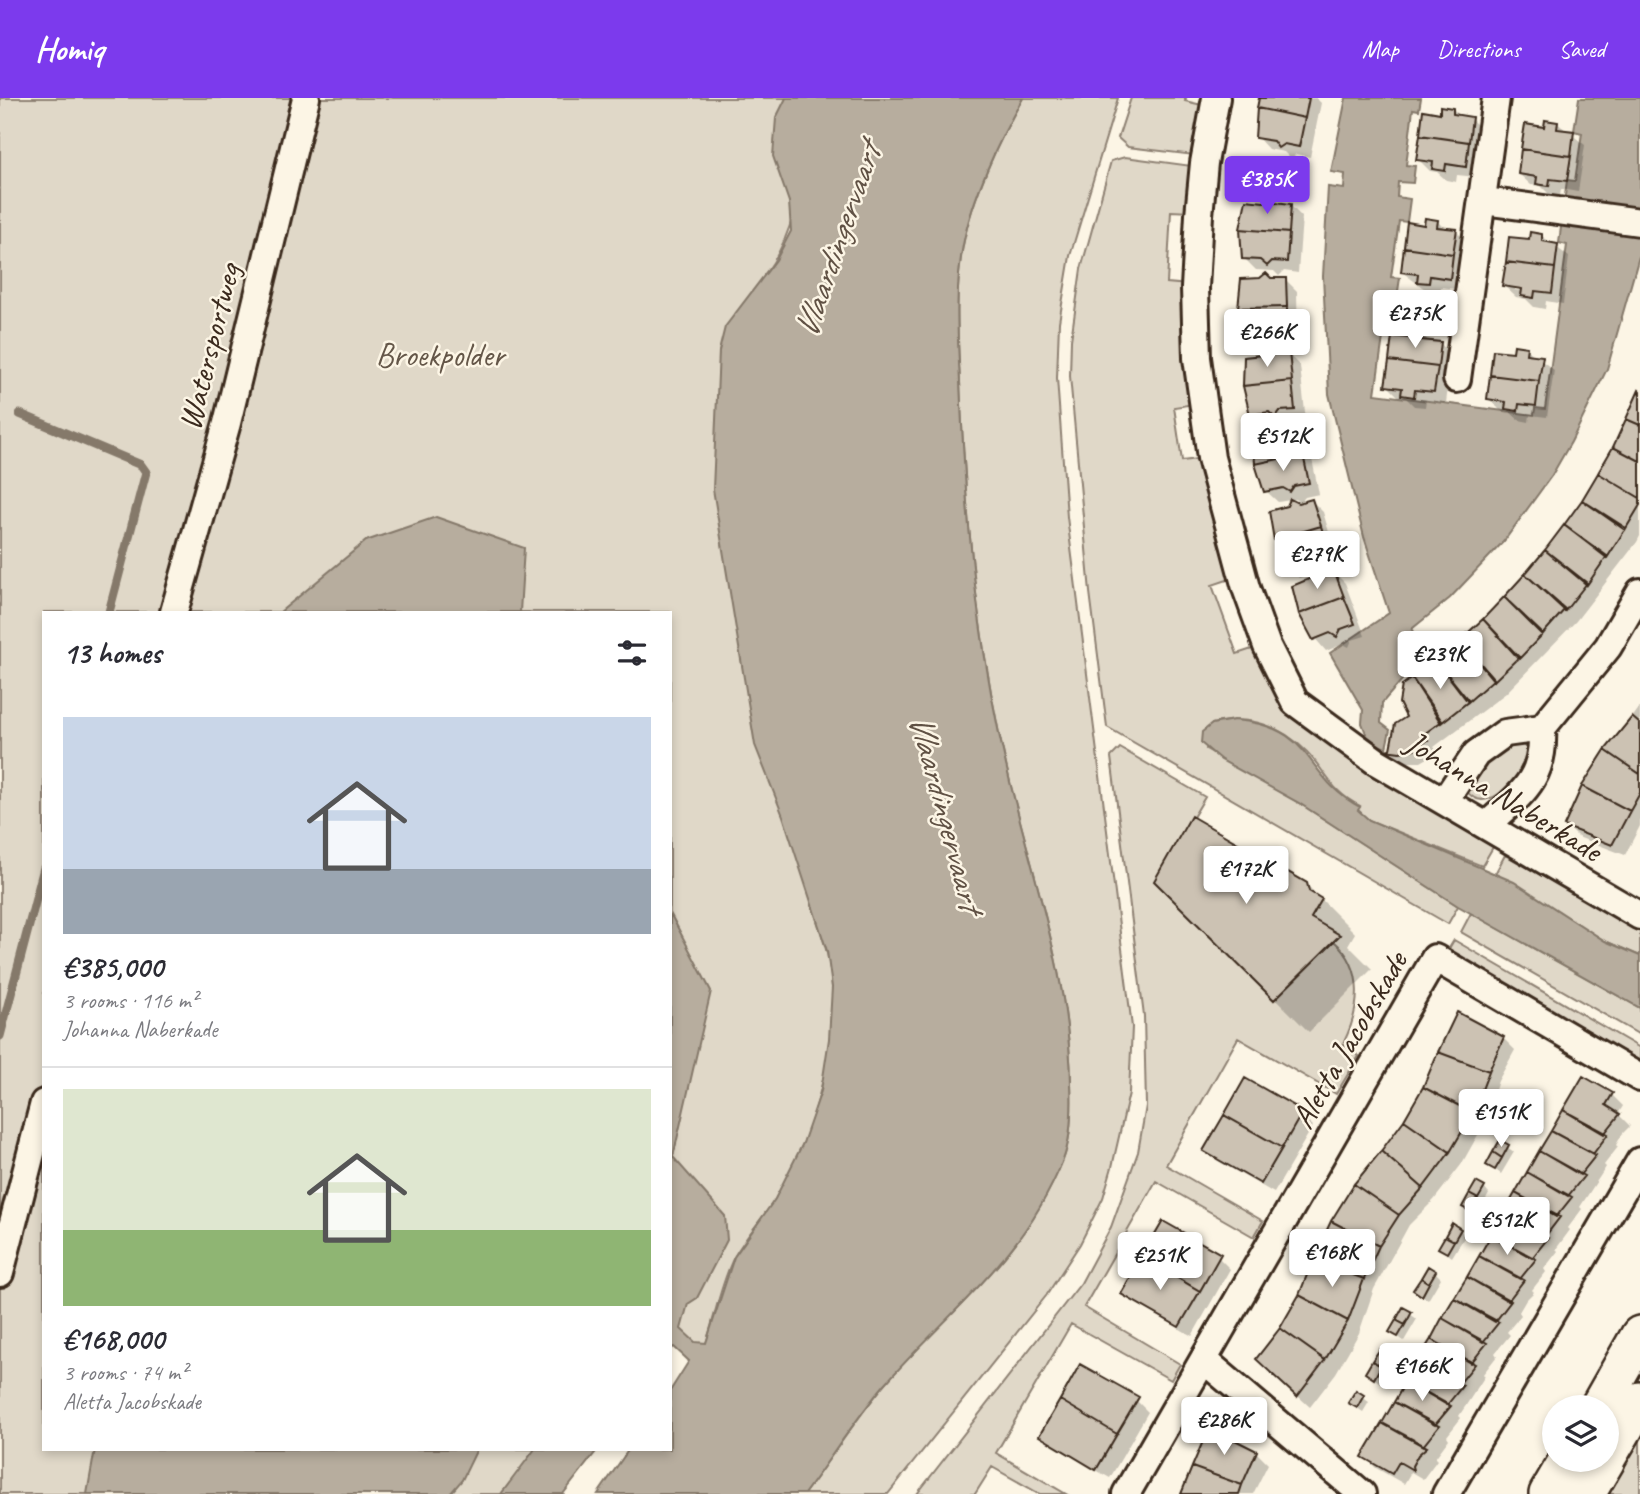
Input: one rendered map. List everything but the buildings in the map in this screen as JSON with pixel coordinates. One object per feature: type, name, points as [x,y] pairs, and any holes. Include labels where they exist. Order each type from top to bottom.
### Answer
[{"type":"street","name":"Watersportweg","points":[[174,611],[227,423],[306,98]]},
{"type":"street","name":"Johanna Naberkade","points":[[1216,98],[1204,163],[1199,215],[1195,288],[1197,358],[1211,458],[1246,588],[1267,646],[1295,702],[1377,762],[1640,916]]},
{"type":"street","points":[[1457,379],[1496,98]]},
{"type":"street","points":[[1483,201],[1635,222]]},
{"type":"street","points":[[1445,800],[1476,754],[1505,733],[1542,728],[1608,647],[1640,593]]},
{"type":"street","points":[[1487,825],[1530,785],[1544,754],[1542,728]]},
{"type":"street","name":"Aletta Jacobskade","points":[[1126,1494],[1435,958],[1640,1078]]},
{"type":"street","points":[[0,1273],[42,1111]]},
{"type":"street","points":[[1446,1494],[1640,1161]]},
{"type":"street","points":[[1605,1395],[1640,1335]]},
{"type":"street","points":[[1204,1360],[1362,1494]]},
{"type":"street","points":[[1619,1437],[1640,1401]]},
{"type":"street","points":[[1548,1494],[1561,1472]]},
{"type":"street","points":[[1586,1494],[1599,1472]]},
{"type":"green space","name":"Broekpolder","points":[[0,98],[818,98],[793,215],[776,258],[764,275],[812,905],[830,967],[832,1016],[825,1071],[800,1151],[774,1201],[743,1242],[729,1267],[706,1343],[672,1348],[672,611],[42,611],[42,1451],[584,1451],[548,1494],[0,1494]]},
{"type":"green space","points":[[1023,98],[1118,98],[1070,256],[1059,322],[1057,378],[1067,517],[1132,1027],[1129,1093],[1103,1198],[1080,1244],[1046,1296],[888,1494],[804,1494],[885,1384],[984,1280],[1028,1226],[1047,1195],[1063,1160],[1070,1132],[1066,1016],[1045,916],[1006,766],[978,612],[967,508],[958,344],[958,285],[967,227],[987,169]]},
{"type":"green space","points":[[1131,98],[1186,98],[1185,101],[1206,106],[1194,155],[1128,147],[1118,138]]},
{"type":"green space","points":[[1125,157],[1192,166],[1191,212],[1171,211],[1167,283],[1188,285],[1195,404],[1174,407],[1182,461],[1203,458],[1233,578],[1212,585],[1237,654],[1258,647],[1292,716],[1422,805],[1493,847],[1482,866],[1369,820],[1357,810],[1360,806],[1342,795],[1307,752],[1286,735],[1263,724],[1238,720],[1212,724],[1206,749],[1299,803],[1458,906],[1448,924],[1107,727],[1090,592],[1070,376],[1071,340],[1081,269],[1111,161]]},
{"type":"green space","points":[[1520,744],[1530,748],[1529,765],[1509,786],[1491,798],[1482,800],[1474,798],[1466,790],[1468,775],[1509,745]]},
{"type":"green space","points":[[1120,748],[1205,797],[1155,881],[1274,1000],[1334,941],[1351,964],[1357,990],[1353,1018],[1343,1044],[1359,1056],[1336,1094],[1238,1038],[1166,1165],[1263,1221],[1254,1237],[1156,1181],[1084,1307],[1180,1364],[1171,1380],[1071,1324],[996,1453],[1066,1494],[1040,1494],[992,1467],[975,1494],[917,1494],[1081,1283],[1111,1227],[1138,1152],[1146,1106],[1144,1016],[1111,757]]},
{"type":"green space","points":[[1505,855],[1640,931],[1640,956],[1605,941],[1495,874]]},
{"type":"green space","points":[[1471,913],[1640,1008],[1640,1035],[1461,932]]},
{"type":"green space","points":[[1454,940],[1640,1048],[1640,1061],[1448,950]]},
{"type":"green space","points":[[1640,1418],[1640,1494],[1596,1494],[1609,1472],[1619,1472],[1619,1454]]},
{"type":"water","name":"Vlaardingervaart","points":[[786,98],[1023,98],[987,169],[967,227],[958,285],[958,344],[967,508],[978,612],[1006,766],[1045,916],[1066,1016],[1070,1132],[1063,1160],[1047,1195],[1028,1226],[984,1280],[885,1384],[804,1494],[598,1494],[628,1451],[672,1451],[672,1388],[689,1361],[672,1348],[672,917],[711,991],[673,1157],[725,1216],[727,1240],[697,1298],[688,1304],[681,1329],[695,1342],[706,1343],[734,1257],[775,1199],[803,1143],[821,1091],[829,1039],[832,987],[827,951],[783,816],[755,745],[713,489],[719,351],[725,327],[776,260],[791,231],[789,202],[773,156],[776,118]]},
{"type":"water","points":[[1346,98],[1421,98],[1419,110],[1413,109],[1406,165],[1415,166],[1413,183],[1398,182],[1397,197],[1410,199],[1407,222],[1399,221],[1391,277],[1400,278],[1392,331],[1384,330],[1375,394],[1534,415],[1535,408],[1545,409],[1567,245],[1559,243],[1567,180],[1575,181],[1582,133],[1574,131],[1579,98],[1640,98],[1640,210],[1629,234],[1640,235],[1640,253],[1607,369],[1552,475],[1504,541],[1450,598],[1413,628],[1402,680],[1382,703],[1381,723],[1390,730],[1386,748],[1373,743],[1367,736],[1362,723],[1363,710],[1330,653],[1389,613],[1364,537],[1329,394],[1323,276],[1328,187],[1344,189],[1345,174],[1331,172]]},
{"type":"water","points":[[436,517],[524,548],[520,611],[281,611],[366,541]]},
{"type":"water","points":[[1234,720],[1261,724],[1281,732],[1295,742],[1328,782],[1341,795],[1360,807],[1358,810],[1369,820],[1514,882],[1605,941],[1640,956],[1640,1008],[1458,906],[1299,803],[1221,760],[1201,743],[1202,732],[1212,724]]},
{"type":"water","points":[[95,1451],[476,1451],[462,1480],[450,1494],[87,1494]]},
{"type":"water","points":[[533,1451],[596,1451],[563,1494],[501,1494]]},
{"type":"waterway","points":[[20,414],[141,465],[146,472],[109,611]]},
{"type":"waterway","points":[[0,1036],[42,876]]}]
